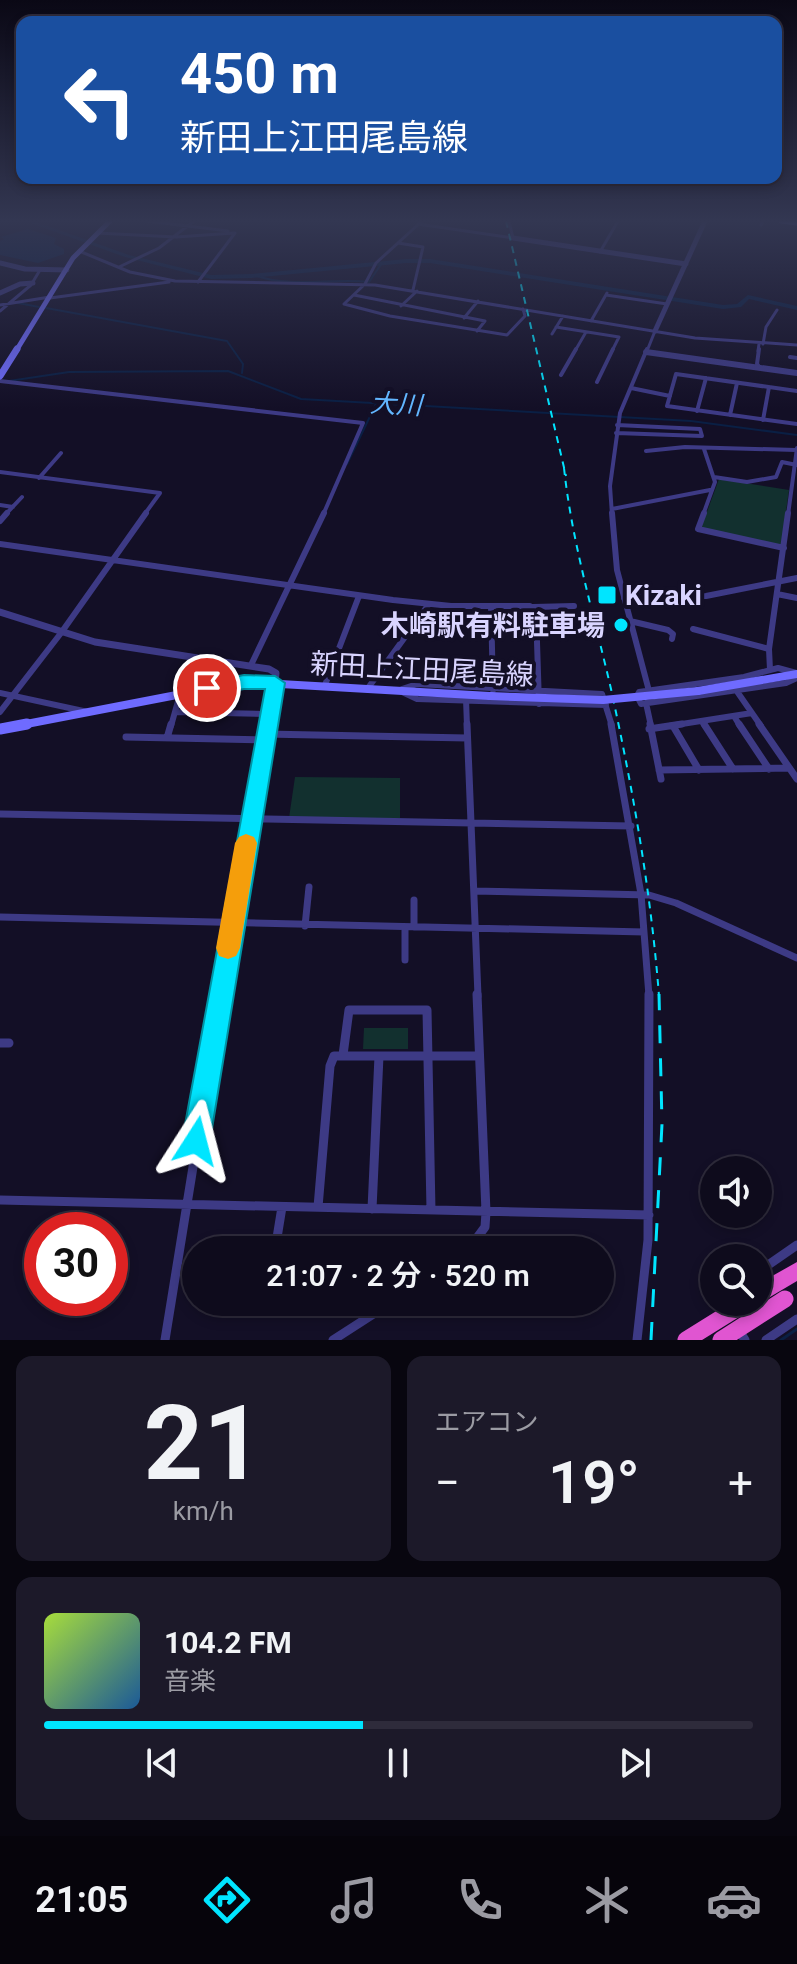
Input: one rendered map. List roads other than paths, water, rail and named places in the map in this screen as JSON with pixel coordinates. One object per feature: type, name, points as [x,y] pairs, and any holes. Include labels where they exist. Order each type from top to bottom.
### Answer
[{"type":"highway","points":[[721,1340],[786,1291],[797,1271]]},
{"type":"highway","points":[[686,1340],[725,1316]]},
{"type":"main road","points":[[0,379],[58,284]]},
{"type":"main road","name":"新田上江田尾島線","points":[[0,729],[244,682],[596,700],[698,691],[797,675]]},
{"type":"street","points":[[0,293],[26,284]]},
{"type":"street","points":[[0,308],[32,284]]},
{"type":"street","points":[[10,303],[155,284]]},
{"type":"street","points":[[326,284],[365,284],[655,331],[761,344],[797,345]]},
{"type":"street","points":[[365,284],[344,304],[390,316],[511,334],[525,316],[523,309]]},
{"type":"street","points":[[401,306],[415,291],[416,284]]},
{"type":"street","points":[[649,691],[617,570],[610,486],[617,425],[677,284]]},
{"type":"street","points":[[591,321],[607,293],[667,304]]},
{"type":"street","points":[[354,295],[485,321],[477,331]]},
{"type":"street","points":[[464,318],[478,301]]},
{"type":"street","points":[[760,368],[757,364],[761,344],[766,327],[777,310]]},
{"type":"street","points":[[552,334],[563,316]]},
{"type":"street","points":[[556,327],[619,337],[597,382]]},
{"type":"street","points":[[561,375],[586,332]]},
{"type":"street","points":[[646,352],[797,373]]},
{"type":"street","points":[[790,357],[797,358]]},
{"type":"street","points":[[0,363],[9,363]]},
{"type":"street","points":[[797,391],[676,374],[667,406],[797,424]]},
{"type":"street","points":[[697,411],[706,378]]},
{"type":"street","points":[[0,379],[363,423],[344,464],[346,467],[251,665]]},
{"type":"street","points":[[730,415],[737,383]]},
{"type":"street","points":[[763,420],[769,387]]},
{"type":"street","points":[[631,388],[670,396]]},
{"type":"street","points":[[616,433],[702,436],[700,429],[617,425]]},
{"type":"street","points":[[646,451],[685,447],[796,449],[769,649],[770,670]]},
{"type":"street","points":[[704,449],[714,477],[714,487],[710,490],[700,530],[784,548]]},
{"type":"street","points":[[39,478],[61,453]]},
{"type":"street","points":[[714,477],[747,482],[776,477],[782,462],[796,465]]},
{"type":"street","points":[[0,472],[160,493],[61,633],[0,712]]},
{"type":"street","points":[[612,509],[710,490]]},
{"type":"street","points":[[0,521],[22,497]]},
{"type":"street","points":[[0,505],[13,507]]},
{"type":"street","points":[[0,544],[429,604],[574,606]]},
{"type":"street","points":[[624,598],[706,596],[797,578]]},
{"type":"street","points":[[777,594],[797,598]]},
{"type":"street","points":[[325,685],[359,596]]},
{"type":"street","points":[[368,688],[429,604]]},
{"type":"street","points":[[491,606],[492,693]]},
{"type":"street","points":[[533,607],[539,704]]},
{"type":"street","points":[[0,612],[61,633],[121,647],[251,665],[276,673],[165,1340]]},
{"type":"street","points":[[630,621],[668,630],[673,634],[672,639]]},
{"type":"street","points":[[693,629],[769,649]]},
{"type":"street","points":[[784,668],[797,675],[774,685],[646,703],[639,702],[637,694],[784,668]]},
{"type":"street","points":[[398,690],[414,684],[492,693],[602,694],[631,826],[641,894],[651,1058],[649,1215],[637,1340]]},
{"type":"street","points":[[398,690],[417,699],[606,705]]},
{"type":"street","points":[[736,690],[797,779]]},
{"type":"street","points":[[0,693],[88,712]]},
{"type":"street","points":[[167,738],[180,694]]},
{"type":"street","points":[[466,699],[486,1212],[485,1227],[478,1236]]},
{"type":"street","points":[[646,703],[661,779]]},
{"type":"street","points":[[175,712],[269,714]]},
{"type":"street","points":[[649,729],[752,713]]},
{"type":"street","points":[[734,716],[769,769]]},
{"type":"street","points":[[702,721],[733,769]]},
{"type":"street","points":[[673,726],[699,770]]},
{"type":"street","points":[[126,737],[467,738]]},
{"type":"street","points":[[659,770],[789,768]]},
{"type":"street","points":[[0,814],[631,826]]},
{"type":"street","points":[[305,926],[309,887]]},
{"type":"street","points":[[474,891],[641,894],[676,903],[797,958]]},
{"type":"street","points":[[405,960],[414,900]]},
{"type":"street","points":[[0,917],[644,932]]},
{"type":"street","points":[[343,1055],[349,1010],[427,1010],[431,1210]]},
{"type":"street","points":[[318,1207],[330,1066],[334,1056],[479,1056]]},
{"type":"street","points":[[372,1209],[379,1056]]},
{"type":"street","points":[[0,1200],[649,1215]]},
{"type":"street","points":[[277,1236],[282,1207]]},
{"type":"street","points":[[772,1262],[797,1245]]},
{"type":"street","points":[[333,1340],[370,1316]]},
{"type":"street","points":[[731,1316],[745,1340]]},
{"type":"street","points":[[766,1340],[797,1319]]},
{"type":"waterway","points":[[574,284],[723,307],[739,306],[748,297],[797,308]]},
{"type":"waterway","points":[[18,303],[39,307]]},
{"type":"waterway","points":[[46,308],[227,341],[243,364],[242,373]]},
{"type":"waterway","name":"大川","points":[[9,381],[69,372],[228,371],[301,399],[691,421],[797,435]]},
{"type":"waterway","points":[[347,464],[376,404]]},
{"type":"waterway","points":[[781,1340],[797,1329]]},
{"type":"railway","points":[[521,284],[566,476]]},
{"type":"railway","points":[[564,468],[578,551],[634,803],[659,996]]},
{"type":"railway","points":[[651,1340],[662,1124],[659,994]]},
{"type":"place","name":"Kizaki","points":[[607,595]]},
{"type":"place","name":"木崎駅有料駐車場","points":[[621,625]]}]
